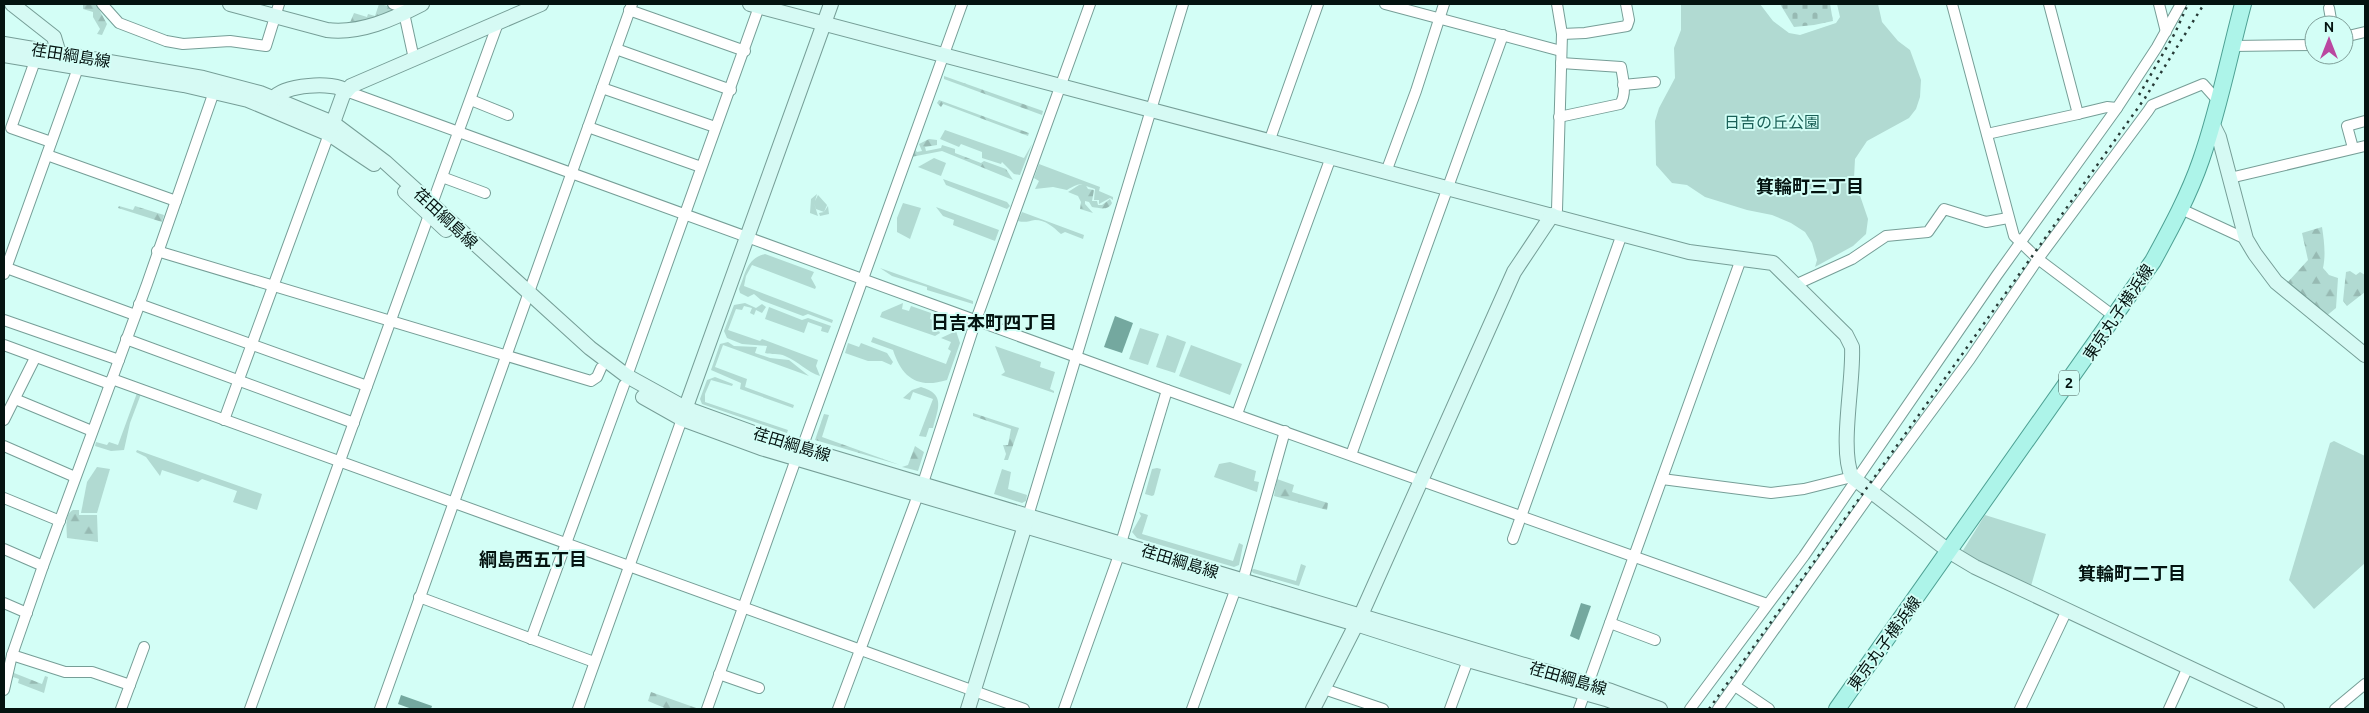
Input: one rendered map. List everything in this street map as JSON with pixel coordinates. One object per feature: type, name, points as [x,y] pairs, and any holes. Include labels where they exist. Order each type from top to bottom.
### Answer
[{"type":"main road","name":"東京丸子横浜線","points":[[1837,709],[1950,552],[2153,261],[2181,209],[2198,168],[2213,125],[2243,4]]},
{"type":"street","points":[[12,4],[54,37],[57,47],[55,58]]},
{"type":"street","points":[[102,4],[119,23],[166,41],[183,44],[230,41],[266,46],[277,10]]},
{"type":"street","points":[[230,4],[277,10],[327,30],[341,32],[356,31],[404,13],[422,4]]},
{"type":"street","points":[[393,4],[402,7],[414,59]]},
{"type":"street","points":[[224,420],[346,91],[356,83],[541,4]]},
{"type":"street","points":[[578,709],[831,4]]},
{"type":"street","points":[[707,709],[962,4]]},
{"type":"street","points":[[838,709],[920,489],[976,320],[1090,4]]},
{"type":"street","points":[[968,709],[1183,4]]},
{"type":"street","points":[[1269,142],[1318,4]]},
{"type":"street","points":[[1386,4],[1561,50]]},
{"type":"street","points":[[1386,172],[1441,19],[1444,4]]},
{"type":"street","points":[[1314,709],[1359,620],[1423,480],[1514,272],[1557,210],[1562,34],[1557,4]]},
{"type":"street","points":[[1562,34],[1627,26],[1629,20],[1626,4]]},
{"type":"street","points":[[1952,4],[2014,236],[2038,259],[2115,317]]},
{"type":"street","points":[[2049,4],[2078,114]]},
{"type":"street","points":[[2159,4],[2166,32]]},
{"type":"street","points":[[1690,709],[1804,556],[1854,479],[2117,108],[2166,32],[2181,4]]},
{"type":"street","points":[[531,639],[626,380],[715,127],[745,51],[756,5],[1689,252],[1773,263],[1846,335],[1852,347],[1847,444],[1848,467],[1854,479],[1950,552],[1975,567],[2277,709]]},
{"type":"street","points":[[380,709],[631,7],[745,51]]},
{"type":"street","points":[[2329,8],[2330,15]]},
{"type":"street","points":[[250,709],[498,22]]},
{"type":"street","points":[[1351,455],[1503,35]]},
{"type":"street","name":"荏田綱島線","points":[[4,44],[55,58],[274,98],[331,128],[431,210],[527,297],[601,368],[626,380],[683,414],[761,448],[799,453],[1239,584],[1586,689],[1633,709]]},
{"type":"street","points":[[2232,46],[2304,45]]},
{"type":"street","points":[[616,49],[731,90]]},
{"type":"street","name":"荏田綱島線","points":[[4,55],[35,60],[55,58],[78,68],[216,86],[271,108],[331,128]]},
{"type":"street","points":[[35,60],[10,128],[52,142]]},
{"type":"street","points":[[1559,116],[1620,104],[1623,100],[1621,67],[1561,63]]},
{"type":"street","points":[[78,68],[4,270],[135,315]]},
{"type":"street","points":[[1623,85],[1655,82]]},
{"type":"street","points":[[1718,709],[1871,493],[1970,359],[2038,259],[2152,105],[2203,84],[2219,102]]},
{"type":"street","points":[[274,98],[283,90],[333,85],[341,87],[346,91],[1167,390],[1522,515],[1767,604]]},
{"type":"street","points":[[4,690],[12,655],[42,566],[111,382],[216,86]]},
{"type":"street","points":[[602,88],[715,127]]},
{"type":"street","points":[[471,100],[508,114]]},
{"type":"street","points":[[1987,134],[2107,107],[2117,108]]},
{"type":"street","points":[[2353,148],[2347,126],[2365,121]]},
{"type":"street","points":[[2213,125],[2230,178],[2246,239],[2271,277],[2365,355]]},
{"type":"street","points":[[588,127],[701,167]]},
{"type":"street","points":[[2230,178],[2365,146]]},
{"type":"street","points":[[47,155],[176,202]]},
{"type":"street","points":[[1237,414],[1331,157]]},
{"type":"street","points":[[442,177],[485,193]]},
{"type":"street","points":[[1795,286],[1852,259],[1886,236],[1928,232],[1944,209],[1974,220],[1986,222],[2008,218]]},
{"type":"street","points":[[2181,209],[2246,239]]},
{"type":"street","points":[[1513,539],[1622,234]]},
{"type":"street","points":[[157,251],[591,381],[597,377],[601,368]]},
{"type":"street","points":[[1579,709],[1741,259]]},
{"type":"street","name":"荏田綱島線","points":[[527,297],[626,380]]},
{"type":"street","points":[[139,304],[367,386]]},
{"type":"street","points":[[4,320],[118,360]]},
{"type":"street","points":[[126,339],[354,423]]},
{"type":"street","points":[[4,345],[36,358],[224,420],[1024,709]]},
{"type":"street","points":[[4,420],[36,358]]},
{"type":"street","points":[[1064,709],[1120,549],[1167,390]]},
{"type":"street","points":[[15,398],[92,432]]},
{"type":"street","points":[[1192,709],[1239,584],[1285,431]]},
{"type":"street","points":[[4,446],[75,477]]},
{"type":"street","points":[[1662,478],[1771,493],[1804,490],[1854,479]]},
{"type":"street","points":[[4,498],[60,521]]},
{"type":"street","points":[[4,549],[42,566]]},
{"type":"street","points":[[419,597],[594,662]]},
{"type":"street","points":[[4,603],[27,613]]},
{"type":"street","points":[[2020,709],[2067,610]]},
{"type":"street","name":"荏田綱島線","points":[[1359,620],[1468,660],[1586,689],[1611,691],[1660,709]]},
{"type":"street","points":[[1610,623],[1655,640]]},
{"type":"street","points":[[121,709],[144,648]]},
{"type":"street","points":[[12,655],[65,672],[92,672],[130,685]]},
{"type":"street","points":[[1450,709],[1468,660]]},
{"type":"street","points":[[2168,709],[2188,667]]},
{"type":"street","points":[[719,674],[759,688]]},
{"type":"street","points":[[2335,709],[2365,684]]},
{"type":"street","points":[[1735,686],[1768,709]]},
{"type":"street","points":[[1324,689],[1383,709]]},
{"type":"green space","points":[[83,4],[96,4],[107,24],[102,35],[97,34],[100,29],[93,17],[93,12],[83,9]]},
{"type":"green space","points":[[379,4],[393,7],[393,11],[349,25],[354,13],[367,17],[368,14],[375,16]]},
{"type":"green space","name":"日吉の丘公園","points":[[1681,4],[1760,4],[1773,21],[1789,33],[1800,35],[1836,23],[1840,17],[1837,4],[1878,4],[1882,22],[1898,41],[1910,50],[1921,80],[1920,97],[1916,109],[1909,118],[1867,141],[1855,159],[1854,178],[1868,219],[1866,234],[1853,246],[1815,267],[1817,260],[1812,243],[1805,232],[1791,223],[1772,215],[1747,210],[1705,197],[1687,185],[1672,183],[1656,165],[1655,121],[1659,108],[1675,78],[1674,48],[1681,30]]},
{"type":"green space","points":[[1780,4],[1830,4],[1833,21],[1794,27]]},
{"type":"green space","points":[[944,76],[1043,111],[1042,115],[944,79]]},
{"type":"green space","points":[[939,100],[1029,133],[1028,136],[943,104],[941,107],[937,103]]},
{"type":"green space","points":[[945,130],[1024,158],[1032,144],[1020,175],[1014,174],[1002,162],[1001,164],[982,158],[982,152],[961,144],[959,147],[940,139]]},
{"type":"green space","points":[[929,139],[937,140],[937,145],[925,147],[926,151],[941,148],[942,145],[955,149],[955,153],[981,163],[984,161],[1006,169],[1013,180],[942,151],[911,157],[914,148],[917,152],[922,151],[919,144]]},
{"type":"green space","points":[[934,158],[946,163],[941,176],[918,167]]},
{"type":"green space","points":[[1039,164],[1100,187],[1099,191],[1113,197],[1113,200],[1110,198],[1099,204],[1099,200],[1094,200],[1095,189],[1081,185],[1076,185],[1067,190],[1053,187],[1035,189],[1039,181],[1034,178]]},
{"type":"green space","points":[[943,179],[1007,202],[1010,206],[1007,209],[946,185]]},
{"type":"green space","points":[[1085,184],[1088,189],[1094,190],[1092,201],[1097,201],[1098,205],[1102,205],[1110,199],[1112,203],[1110,206],[1104,208],[1092,207],[1089,202],[1085,201],[1085,204],[1093,213],[1080,209],[1081,202],[1078,196],[1068,192],[1079,185]]},
{"type":"green space","points":[[817,194],[815,201],[818,195],[827,205],[824,212],[816,209],[814,203],[818,216],[810,213],[811,199]]},
{"type":"green space","points":[[903,203],[921,208],[910,239],[897,232],[897,218]]},
{"type":"green space","points":[[119,206],[133,210],[135,206],[164,215],[162,222],[118,208]]},
{"type":"green space","points":[[828,206],[829,214],[820,216],[819,213],[824,212]]},
{"type":"green space","points":[[936,207],[999,230],[995,241],[953,225],[954,220],[943,216]]},
{"type":"green space","points":[[1022,212],[1084,235],[1083,239],[1065,232],[1061,234],[1043,221],[1018,221]]},
{"type":"green space","points":[[2322,227],[2325,253],[2323,268],[2329,275],[2338,278],[2336,308],[2325,317],[2287,283],[2308,260],[2302,233]]},
{"type":"green space","points":[[765,254],[814,272],[811,278],[816,287],[815,289],[752,265],[746,276],[744,286],[833,320],[832,323],[808,314],[803,316],[761,300],[754,294],[748,297],[740,293],[739,289],[750,263]]},
{"type":"green space","points":[[880,268],[973,301],[973,304],[927,290],[927,287],[892,276]]},
{"type":"green space","points":[[2350,271],[2356,275],[2360,272],[2365,275],[2365,292],[2347,306],[2343,301],[2346,272]]},
{"type":"green space","points":[[745,303],[756,308],[762,304],[766,307],[762,313],[756,310],[754,315],[750,313],[752,308],[744,306],[742,310],[736,309],[728,330],[760,341],[762,339],[818,360],[816,366],[820,376],[785,356],[765,353],[767,346],[742,344],[727,338],[724,331],[734,305]]},
{"type":"green space","points":[[903,303],[902,309],[909,311],[911,306],[931,313],[930,319],[937,321],[938,317],[940,321],[936,324],[940,333],[935,336],[880,317],[882,312]]},
{"type":"green space","points":[[769,307],[802,320],[808,318],[831,326],[828,333],[821,331],[822,327],[808,322],[804,333],[765,319]]},
{"type":"green space","points":[[1140,328],[1159,334],[1148,365],[1129,359]]},
{"type":"green space","points":[[956,331],[960,343],[947,380],[937,382],[928,383],[912,379],[901,368],[893,350],[871,342],[873,337],[946,364],[951,351],[948,349],[951,342],[941,338]]},
{"type":"green space","points":[[1167,335],[1186,342],[1175,373],[1156,367]]},
{"type":"green space","points":[[728,342],[734,346],[757,347],[755,353],[770,358],[789,360],[809,376],[723,345],[715,367],[747,379],[745,387],[794,405],[793,408],[740,389],[741,383],[711,370],[720,344]]},
{"type":"green space","points":[[848,343],[859,347],[861,343],[887,353],[893,362],[891,365],[882,361],[868,361],[845,353]]},
{"type":"green space","points":[[1191,345],[1242,364],[1230,395],[1179,376]]},
{"type":"green space","points":[[995,346],[1041,362],[1040,367],[1055,372],[1050,389],[1054,393],[1001,375],[1005,372]]},
{"type":"green space","points":[[715,377],[733,384],[732,386],[711,380],[705,394],[705,402],[788,430],[787,433],[702,404],[700,399],[707,380]]},
{"type":"green space","points":[[921,387],[934,394],[938,403],[933,428],[929,428],[926,437],[919,436],[933,399],[913,392],[910,400],[903,398],[912,390]]},
{"type":"green space","points":[[137,393],[141,394],[130,423],[124,450],[111,451],[95,446],[96,442],[107,445],[109,442],[118,445]]},
{"type":"green space","points":[[973,413],[1019,428],[1008,460],[1004,460],[1006,454],[1003,445],[1008,445],[1011,429],[973,416]]},
{"type":"green space","points":[[824,414],[829,415],[822,437],[900,465],[815,440]]},
{"type":"green space","points":[[2334,441],[2365,456],[2365,563],[2314,609],[2289,580],[2330,443]]},
{"type":"green space","points":[[915,446],[924,452],[918,471],[902,467],[908,465]]},
{"type":"green space","points":[[137,450],[262,494],[257,510],[233,502],[237,491],[202,479],[198,482],[162,470],[160,476],[146,457],[136,452]]},
{"type":"green space","points":[[1230,462],[1256,471],[1254,481],[1259,482],[1257,492],[1214,477],[1219,464]]},
{"type":"green space","points":[[97,467],[110,469],[97,513],[81,513],[87,482]]},
{"type":"green space","points":[[1002,469],[1011,472],[1008,489],[1027,495],[1026,501],[1022,503],[994,494]]},
{"type":"green space","points":[[1152,469],[1161,469],[1154,495],[1145,494]]},
{"type":"green space","points":[[1277,479],[1294,485],[1292,492],[1328,503],[1327,510],[1274,496]]},
{"type":"green space","points":[[73,510],[79,510],[79,515],[97,515],[98,542],[67,538],[67,518]]},
{"type":"green space","points":[[1139,512],[1148,515],[1142,534],[1233,561],[1239,543],[1243,545],[1239,565],[1234,567],[1137,538],[1132,532],[1141,516]]},
{"type":"green space","points":[[1985,515],[2046,534],[2031,586],[1987,567],[1962,552]]},
{"type":"green space","points":[[1301,564],[1306,566],[1299,586],[1253,573],[1251,570],[1254,569],[1296,581]]},
{"type":"green space","points":[[14,673],[42,684],[45,676],[48,677],[44,693],[18,683],[19,679],[13,677]]},
{"type":"green space","points":[[651,692],[699,709],[667,709],[648,701]]},
{"type":"shaded area","points":[[1115,316],[1133,323],[1122,353],[1104,347]]},
{"type":"shaded area","points":[[1581,603],[1591,606],[1579,640],[1570,636]]},
{"type":"shaded area","points":[[401,695],[432,706],[431,709],[412,709],[398,704]]},
{"type":"railway","points":[[2139,95],[2175,33],[2188,4]]},
{"type":"railway","points":[[1709,709],[2145,98],[2204,4]]},
{"type":"district","name":"箕輪町三丁目","points":[[1810,187]]},
{"type":"district","name":"日吉本町四丁目","points":[[994,323]]},
{"type":"district","name":"綱島西五丁目","points":[[533,560]]},
{"type":"district","name":"箕輪町二丁目","points":[[2132,574]]}]
